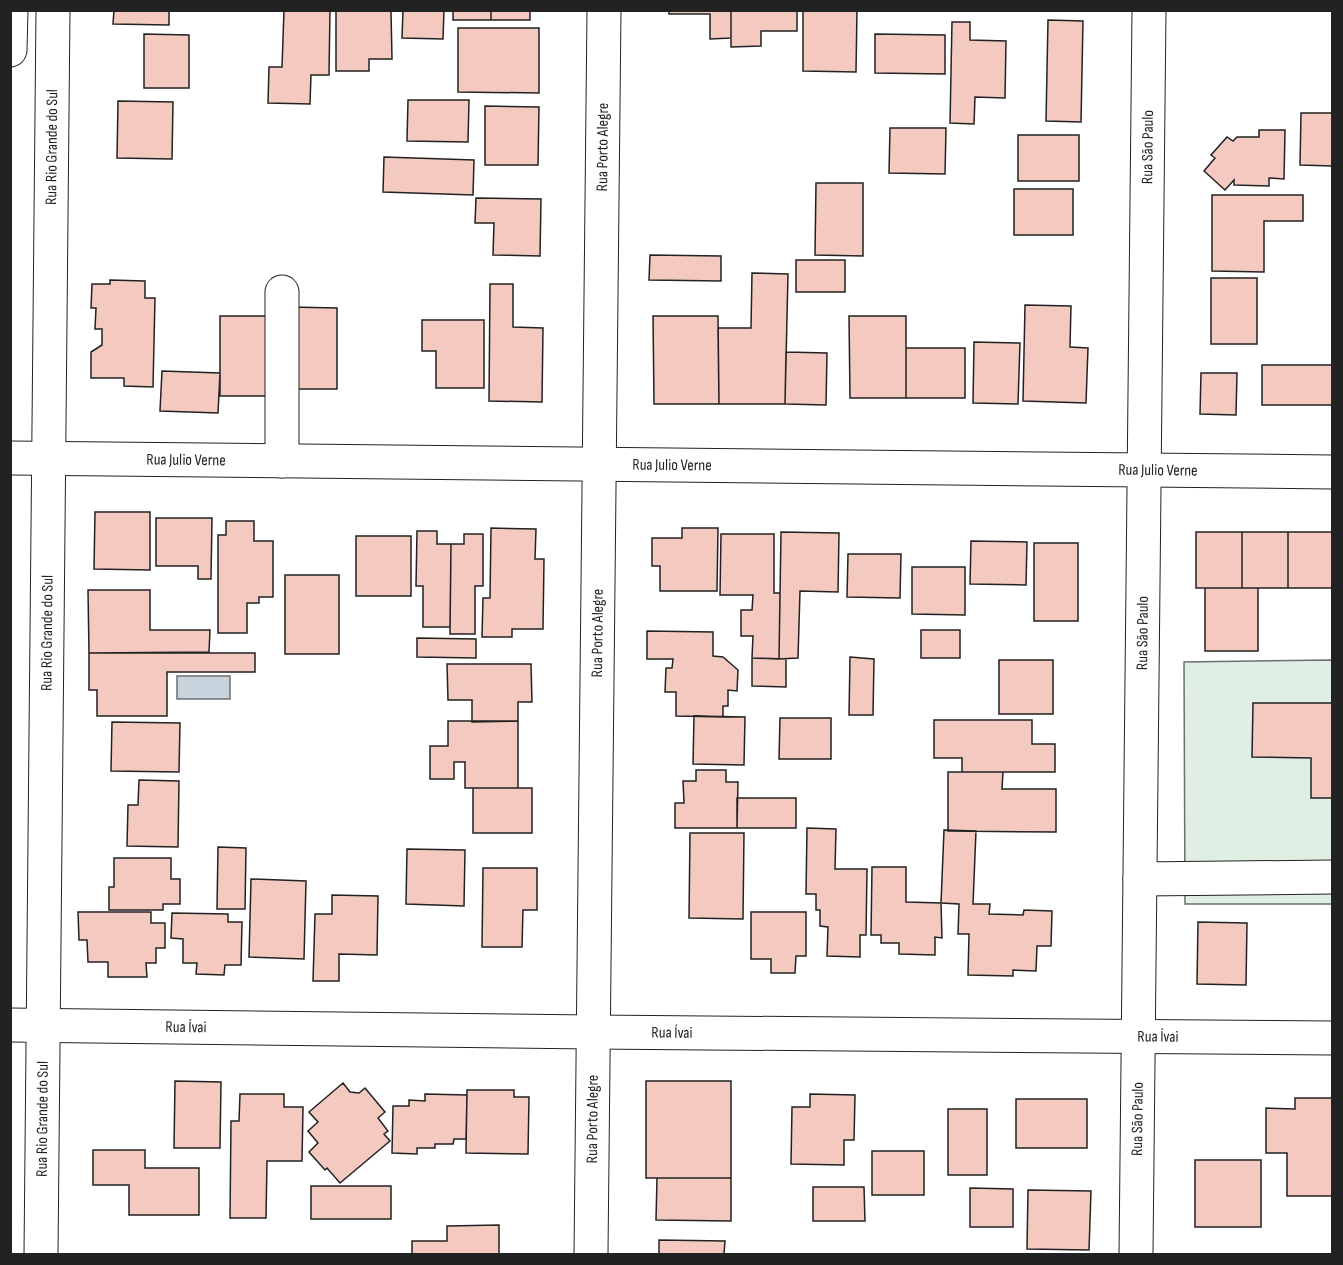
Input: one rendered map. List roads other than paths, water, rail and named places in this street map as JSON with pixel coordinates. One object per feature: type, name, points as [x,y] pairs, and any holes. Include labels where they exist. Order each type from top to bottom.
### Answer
[{"type":"street","points":[[10,50],[11,10]]},
{"type":"street","name":"Rua Rio Grande do Sul","points":[[41,1254],[53,10]]},
{"type":"street","name":"Rua Porto Alegre","points":[[591,1254],[604,10]]},
{"type":"street","name":"Rua São Paulo","points":[[1136,1254],[1149,10]]},
{"type":"street","points":[[282,292],[282,461]]},
{"type":"street","name":"Rua Julio Verne","points":[[10,458],[1332,472]]},
{"type":"street","points":[[1140,879],[1332,877]]},
{"type":"street","name":"Rua Ívai","points":[[10,1025],[1332,1038]]}]
